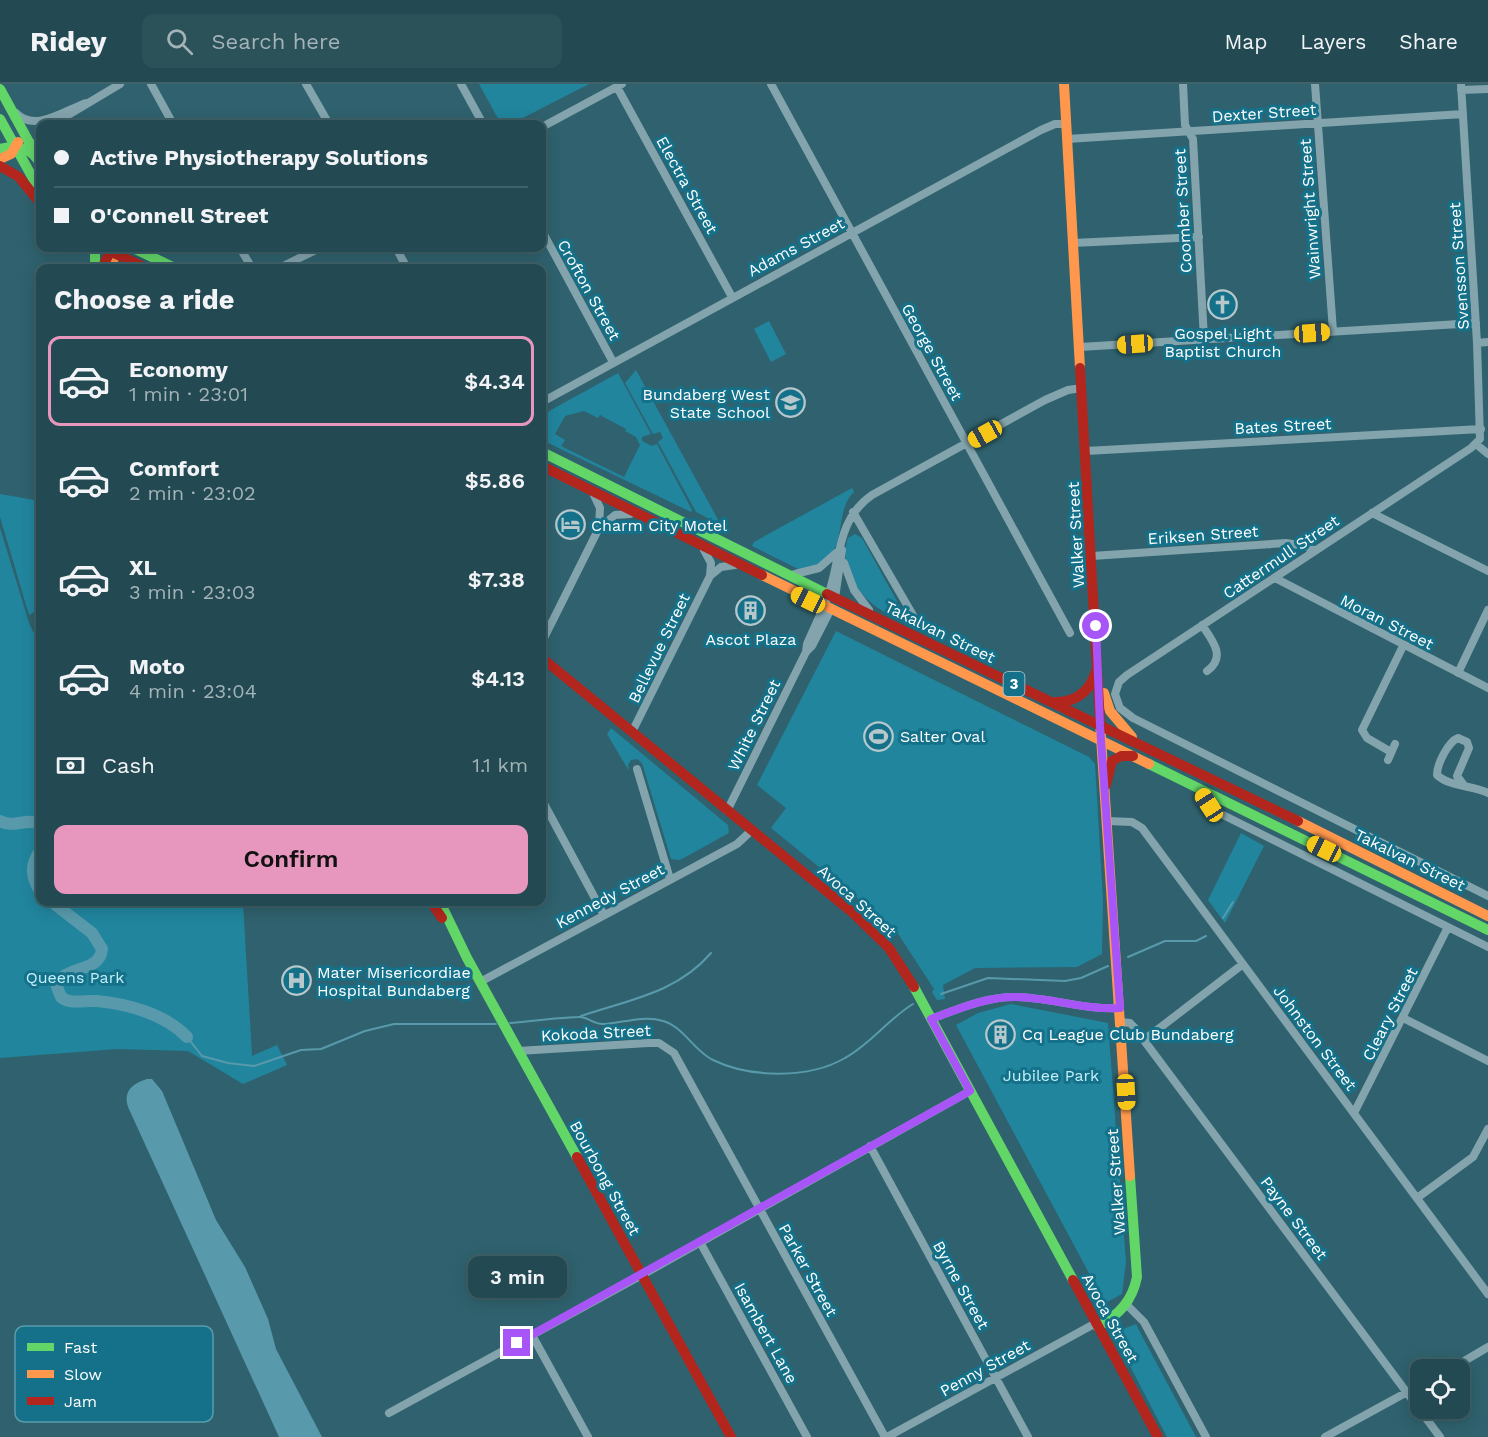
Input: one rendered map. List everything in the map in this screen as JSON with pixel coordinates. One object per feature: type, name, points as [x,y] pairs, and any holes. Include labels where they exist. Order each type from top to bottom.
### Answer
[{"type":"main road","name":"Walker Street","points":[[1064,84],[1098,649],[1100,726],[1106,785],[1137,1277],[1134,1294],[1128,1306]]},
{"type":"main road","points":[[0,88],[36,155]]},
{"type":"main road","points":[[0,120],[0,138]]},
{"type":"main road","points":[[0,120],[36,184]]},
{"type":"main road","points":[[0,159],[10,154],[16,147],[20,137],[19,124]]},
{"type":"main road","points":[[0,149],[27,148],[36,157]]},
{"type":"main road","points":[[0,166],[19,177],[36,198]]},
{"type":"main road","points":[[117,252],[139,264]]},
{"type":"main road","points":[[141,252],[167,264]]},
{"type":"main road","name":"Takalvan Street","points":[[546,454],[832,597],[1139,744],[1488,916]]},
{"type":"main road","name":"Takalvan Street","points":[[546,468],[827,609],[1197,786],[1488,930]]},
{"type":"main road","points":[[1047,700],[1071,701],[1086,692],[1095,678],[1098,649]]},
{"type":"main road","name":"Avoca Street","points":[[546,661],[871,929],[903,968],[1158,1437]]},
{"type":"main road","points":[[1099,672],[1110,711],[1139,744]]},
{"type":"main road","points":[[1106,785],[1112,761],[1121,756],[1136,757]]},
{"type":"main road","name":"Bourbong Street","points":[[434,906],[453,933]]},
{"type":"main road","name":"Bourbong Street","points":[[442,906],[453,933],[731,1437]]},
{"type":"main road","points":[[1097,1325],[1128,1306]]},
{"type":"street","points":[[59,120],[120,84]]},
{"type":"street","points":[[151,84],[171,120]]},
{"type":"street","points":[[306,84],[326,120]]},
{"type":"street","points":[[461,84],[481,120]]},
{"type":"street","name":"George Street","points":[[771,84],[1070,633]]},
{"type":"street","name":"Coomber Street","points":[[1183,84],[1185,125],[1193,139],[1204,339]]},
{"type":"street","name":"Wainwright Street","points":[[1315,84],[1333,331]]},
{"type":"street","points":[[546,125],[620,85]]},
{"type":"street","name":"Electra Street","points":[[620,85],[732,297]]},
{"type":"street","points":[[1461,87],[1488,88]]},
{"type":"street","name":"Svensson Street","points":[[1461,87],[1481,429],[1480,439],[1476,444]]},
{"type":"street","points":[[8,102],[22,119],[36,121]]},
{"type":"street","points":[[39,120],[86,103]]},
{"type":"street","name":"Dexter Street","points":[[1067,139],[1463,114]]},
{"type":"street","name":"Adams Street","points":[[546,400],[1041,130],[1066,124]]},
{"type":"street","points":[[1073,243],[1199,237]]},
{"type":"street","name":"Crofton Street","points":[[546,238],[613,363]]},
{"type":"street","points":[[288,264],[312,252]]},
{"type":"street","points":[[292,264],[296,260]]},
{"type":"street","points":[[1080,347],[1476,323]]},
{"type":"street","points":[[1477,343],[1488,342]]},
{"type":"street","points":[[778,570],[797,574],[814,571],[832,558],[841,546],[854,512],[872,495],[1054,395],[1082,388]]},
{"type":"street","name":"Bates Street","points":[[1086,451],[1481,429]]},
{"type":"street","points":[[1476,444],[1488,454]]},
{"type":"street","name":"Cattermull Street","points":[[1115,700],[1115,690],[1123,678],[1476,444]]},
{"type":"street","points":[[546,634],[599,528],[600,508],[591,491]]},
{"type":"street","points":[[854,512],[914,617]]},
{"type":"street","points":[[1372,513],[1488,571]]},
{"type":"street","points":[[599,528],[615,515],[639,515]]},
{"type":"street","name":"Eriksen Street","points":[[1092,555],[1286,543],[1305,546],[1315,551]]},
{"type":"street","points":[[701,546],[709,557],[710,576]]},
{"type":"street","points":[[841,546],[845,568],[854,590],[881,621]]},
{"type":"street","name":"White Street","points":[[727,810],[806,652],[812,646],[832,597],[841,546]]},
{"type":"street","points":[[710,576],[721,567],[738,565]]},
{"type":"street","name":"Bellevue Street","points":[[632,732],[710,576]]},
{"type":"street","name":"Moran Street","points":[[1275,578],[1488,688]]},
{"type":"street","points":[[1458,673],[1488,610]]},
{"type":"street","points":[[1202,625],[1218,651],[1212,667],[1207,671]]},
{"type":"street","points":[[1391,752],[1367,738],[1362,730],[1403,646]]},
{"type":"street","name":"Takalvan Street","points":[[1115,700],[1126,713],[1152,728],[1488,896]]},
{"type":"street","points":[[1463,784],[1457,776],[1469,748],[1465,740],[1458,738],[1450,743],[1437,773],[1447,782],[1463,784],[1488,793]]},
{"type":"street","points":[[637,769],[670,879]]},
{"type":"street","points":[[1197,786],[1217,812],[1488,947]]},
{"type":"street","points":[[546,807],[604,915]]},
{"type":"street","name":"Johnston Street","points":[[1108,821],[1129,821],[1140,826],[1488,1294]]},
{"type":"street","name":"Kennedy Street","points":[[480,982],[736,844],[751,831]]},
{"type":"street","points":[[1393,868],[1416,860]]},
{"type":"street","name":"Cleary Street","points":[[1354,1113],[1448,927]]},
{"type":"street","points":[[1144,1040],[1243,964]]},
{"type":"street","points":[[931,1019],[980,1002],[1017,997],[1103,1009],[1120,1008]]},
{"type":"street","points":[[1403,1018],[1488,1061]]},
{"type":"street","name":"Payne Street","points":[[1121,1022],[1130,1023],[1144,1040],[1440,1437]]},
{"type":"street","name":"Kokoda Street","points":[[518,1051],[659,1043],[674,1053]]},
{"type":"street","name":"Parker Street","points":[[674,1053],[886,1437]]},
{"type":"street","points":[[388,1413],[642,1275],[970,1091]]},
{"type":"street","points":[[1417,1198],[1473,1157],[1488,1129]]},
{"type":"street","name":"Byrne Street","points":[[870,1146],[1028,1437]]},
{"type":"street","name":"Isambert Lane","points":[[700,1242],[807,1437]]},
{"type":"street","name":"Avoca Street","points":[[1128,1306],[1144,1322],[1206,1437]]},
{"type":"street","name":"Penny Street","points":[[886,1437],[995,1376],[1097,1325]]},
{"type":"street","points":[[532,1335],[588,1437]]},
{"type":"street","points":[[1468,1359],[1488,1347]]},
{"type":"street","points":[[1325,1437],[1410,1390]]},
{"type":"green space","points":[[479,84],[589,84],[519,120],[499,120]]},
{"type":"green space","points":[[769,321],[786,354],[771,362],[754,329]]},
{"type":"green space","points":[[636,370],[721,525],[696,512],[658,442],[663,438],[660,432],[653,434],[625,383]]},
{"type":"green space","points":[[618,373],[651,434],[642,437],[642,441],[652,446],[657,444],[691,512],[546,442],[546,413]],"holes":[[[584,411],[598,418],[600,415],[626,429],[625,431],[636,437],[640,445],[624,477],[561,446],[565,440],[555,434],[565,416]]]},
{"type":"green space","points":[[852,488],[854,492],[844,510],[833,551],[827,559],[817,565],[798,569],[752,546],[754,542]]},
{"type":"green space","points":[[0,494],[36,500],[36,611],[29,615],[0,517]]},
{"type":"green space","name":"Queens Park","points":[[0,528],[29,623],[36,638],[36,906],[243,906],[252,1056],[277,1045],[287,1065],[243,1084],[188,1051],[117,1049],[0,1058]]},
{"type":"green space","points":[[855,534],[862,538],[909,623],[878,608],[854,583],[846,562],[845,550],[848,538]]},
{"type":"green space","points":[[836,631],[1089,757],[1095,764],[1103,901],[1102,954],[1077,967],[975,968],[943,985],[945,999],[937,1000],[932,992],[934,989],[895,929],[771,828],[786,808],[757,785]]},
{"type":"green space","points":[[611,728],[728,825],[729,833],[680,860],[671,859],[642,763],[637,759],[631,760],[628,765],[629,771],[607,734]]},
{"type":"green space","points":[[1241,833],[1264,846],[1225,923],[1208,900]]},
{"type":"green space","name":"Jubilee Park","points":[[1011,1004],[1108,1023],[1126,1262],[1122,1294],[1105,1303],[956,1025],[978,1013]]},
{"type":"green space","points":[[1136,1324],[1196,1437],[1167,1437],[1118,1343],[1120,1330]]},
{"type":"shaded area","points":[[147,1079],[152,1079],[162,1091],[216,1220],[245,1267],[268,1319],[276,1349],[322,1437],[279,1437],[128,1107],[127,1097],[130,1089]]},
{"type":"waterway","points":[[0,821],[10,824],[36,822]]},
{"type":"waterway","points":[[36,859],[33,866],[36,883]]},
{"type":"waterway","points":[[1223,918],[1233,902]]},
{"type":"waterway","points":[[57,906],[92,933],[102,949],[100,957],[95,962],[73,971],[60,980],[57,987],[61,997],[69,1001],[97,1001],[133,1008],[157,1016],[187,1037]]},
{"type":"waterway","points":[[1128,957],[1165,941],[1196,941],[1206,936]]},
{"type":"waterway","points":[[581,1016],[651,994],[698,967],[711,953]]},
{"type":"waterway","points":[[941,994],[988,978],[1065,981],[1081,978],[1108,966]]},
{"type":"waterway","points":[[510,1023],[578,1017],[600,1024],[656,1019],[677,1028],[700,1051],[713,1060],[744,1070],[779,1074],[814,1070],[845,1058],[913,1004]]},
{"type":"waterway","points":[[187,1037],[202,1056],[228,1063],[254,1066],[301,1050],[321,1049],[365,1031],[394,1024],[496,1024]]},
{"type":"traffic: fast","points":[[0,89],[36,155]]},
{"type":"traffic: fast","points":[[0,119],[36,184]]},
{"type":"traffic: fast","points":[[0,149],[23,148],[36,158]]},
{"type":"traffic: fast","points":[[95,252],[95,264]]},
{"type":"traffic: fast","points":[[141,252],[167,264]]},
{"type":"traffic: fast","points":[[546,454],[827,594]]},
{"type":"traffic: fast","points":[[1149,764],[1488,930]]},
{"type":"traffic: fast","points":[[442,906],[467,958],[577,1157]]},
{"type":"traffic: fast","points":[[914,987],[1073,1280]]},
{"type":"traffic: fast","points":[[1098,1327],[1124,1306],[1132,1294],[1137,1277],[1130,1176]]},
{"type":"traffic: slow","points":[[1064,84],[1080,368]]},
{"type":"traffic: slow","points":[[0,159],[11,154],[18,142]]},
{"type":"traffic: slow","points":[[112,264],[116,252]]},
{"type":"traffic: slow","points":[[762,575],[1149,764]]},
{"type":"traffic: slow","points":[[1104,693],[1110,711],[1132,737]]},
{"type":"traffic: slow","points":[[1100,722],[1130,1176]]},
{"type":"traffic: slow","points":[[1298,821],[1488,916]]},
{"type":"traffic: jam","points":[[0,166],[19,177],[36,198]]},
{"type":"traffic: jam","points":[[104,264],[110,252]]},
{"type":"traffic: jam","points":[[112,252],[116,254]]},
{"type":"traffic: jam","points":[[116,254],[137,264]]},
{"type":"traffic: jam","points":[[1080,368],[1100,722]]},
{"type":"traffic: jam","points":[[546,468],[762,575]]},
{"type":"traffic: jam","points":[[827,594],[1298,821]]},
{"type":"traffic: jam","points":[[546,661],[853,913],[889,948],[914,987]]},
{"type":"traffic: jam","points":[[1056,702],[1070,700],[1082,694],[1096,671]]},
{"type":"traffic: jam","points":[[1106,785],[1112,761],[1121,756],[1133,756]]},
{"type":"traffic: jam","points":[[434,906],[442,918]]},
{"type":"traffic: jam","points":[[577,1157],[731,1437]]},
{"type":"traffic: jam","points":[[1073,1280],[1158,1437]]},
{"type":"place","name":"Gospel Light Baptist Church","points":[[1223,305]]},
{"type":"place","name":"Bundaberg West State School","points":[[791,403]]},
{"type":"place","name":"Charm City Motel","points":[[570,525]]},
{"type":"place","name":"Ascot Plaza","points":[[751,611]]},
{"type":"place","name":"Salter Oval","points":[[879,736]]},
{"type":"place","name":"Mater Misericordiae Hospital Bundaberg","points":[[296,981]]},
{"type":"place","name":"Cq League Club Bundaberg","points":[[1001,1034]]},
{"type":"route","points":[[517,1343],[970,1091],[931,1019],[996,998],[1017,997],[1103,1009],[1120,1008],[1106,785],[1100,726],[1096,626]]}]
